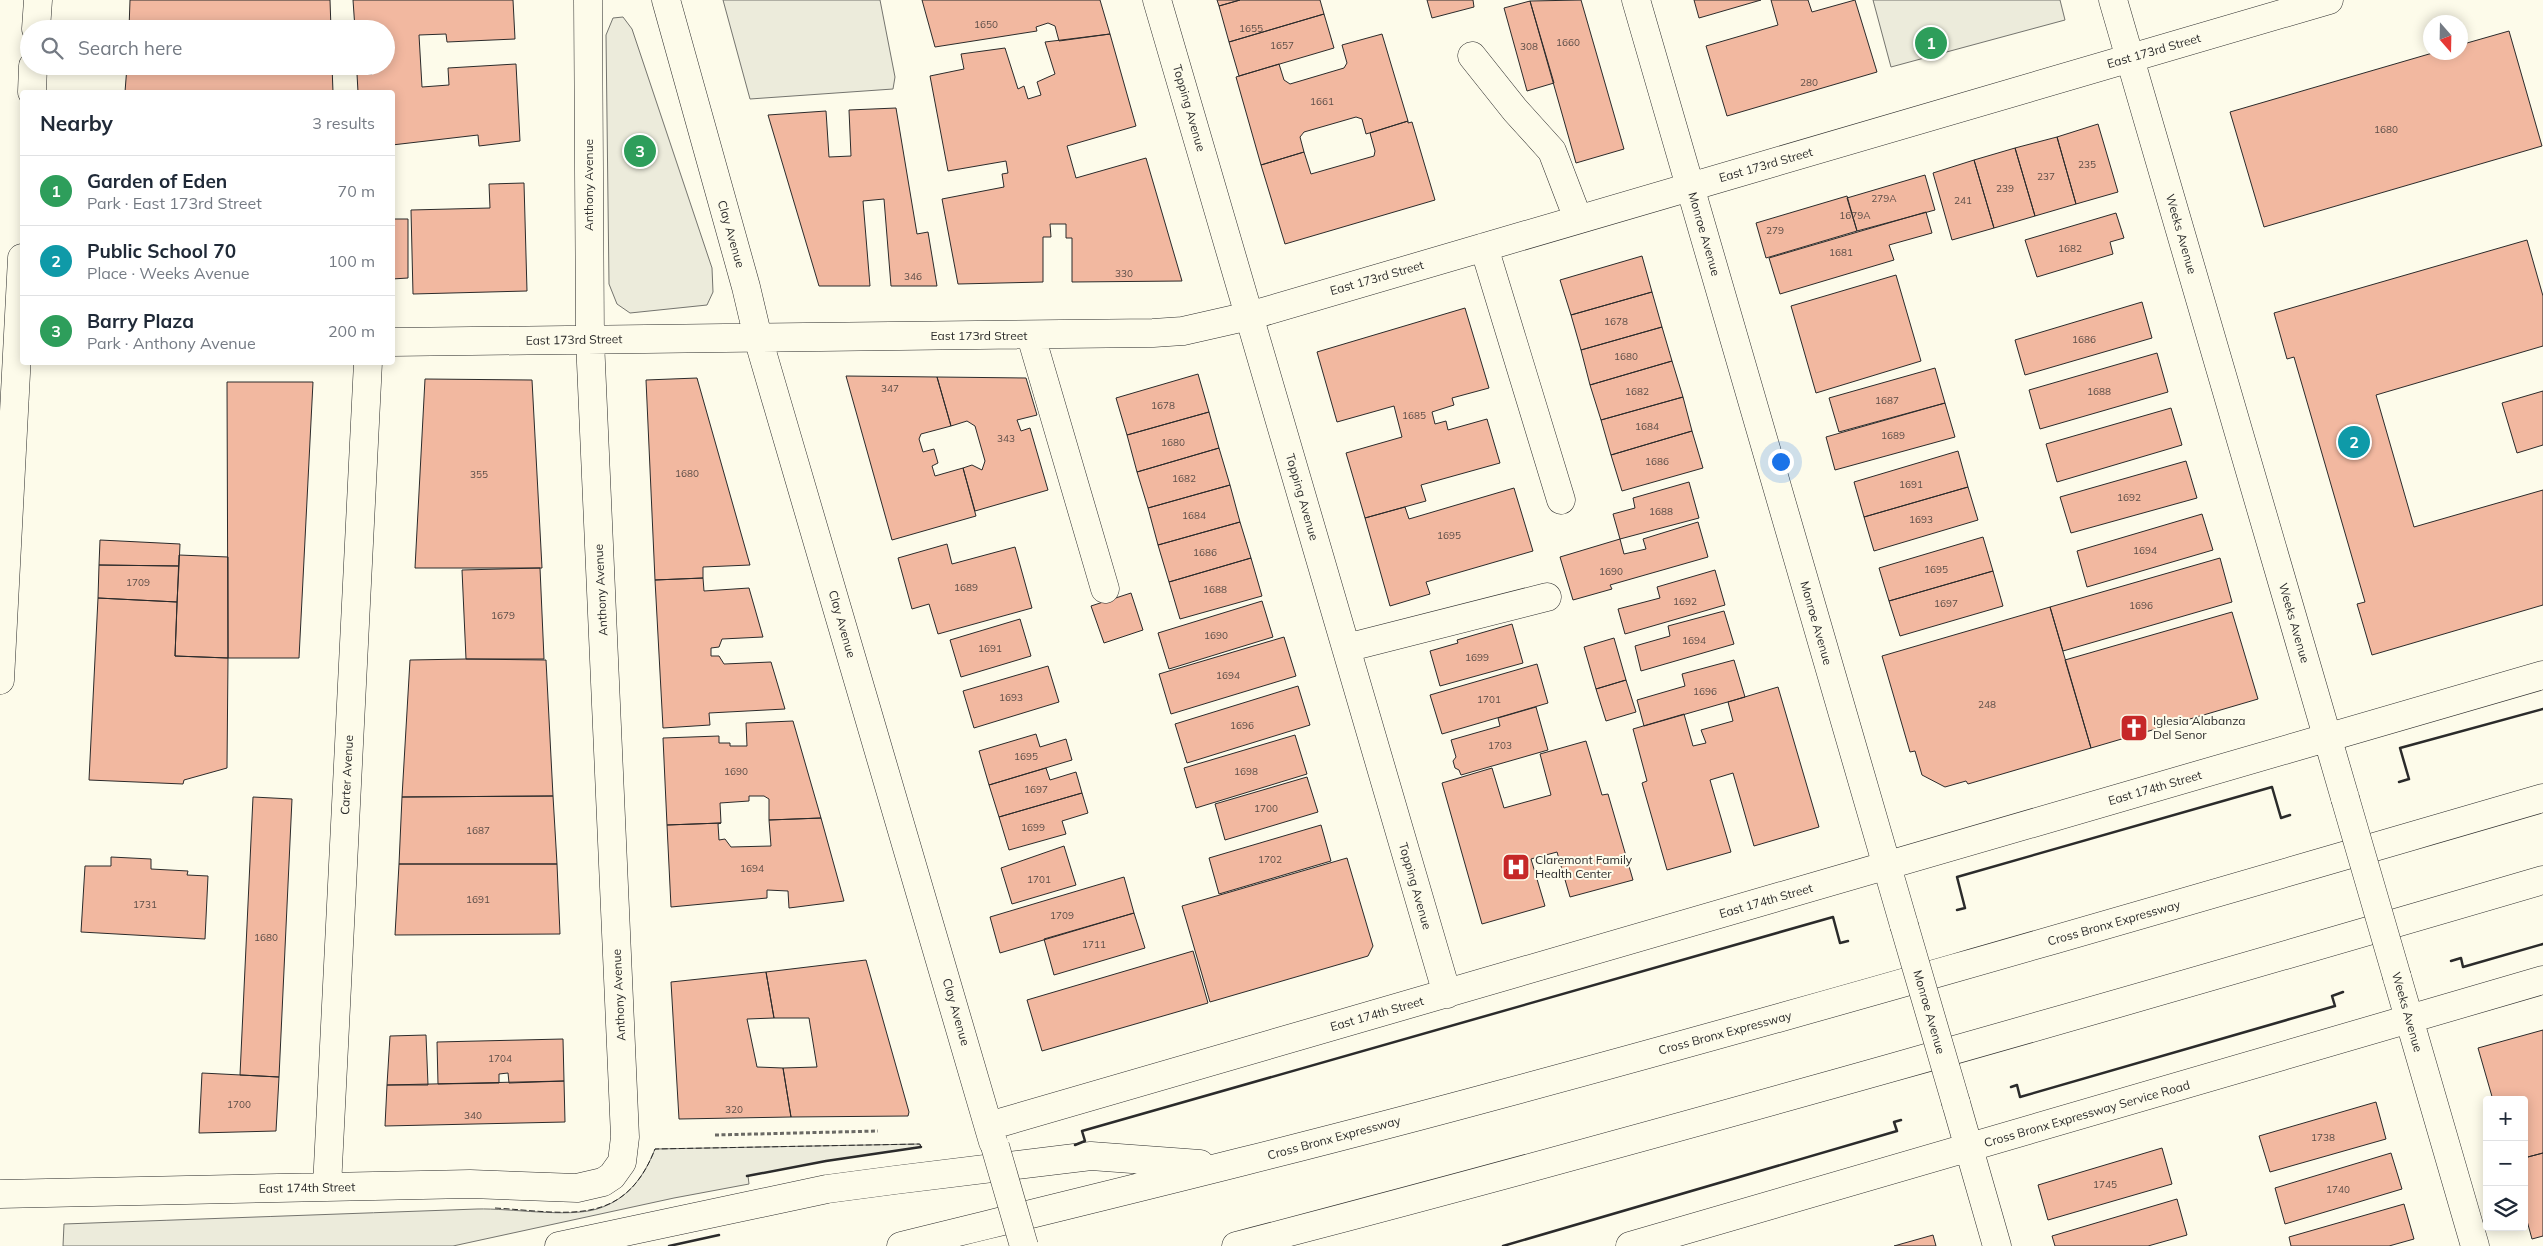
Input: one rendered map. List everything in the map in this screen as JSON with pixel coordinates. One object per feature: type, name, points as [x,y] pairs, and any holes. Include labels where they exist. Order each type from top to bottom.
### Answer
[{"type":"main road","points":[[37,20],[38,0]]},
{"type":"main road","name":"Anthony Avenue","points":[[588,0],[590,340],[626,1146],[622,1162],[612,1176]]},
{"type":"main road","name":"Clay Avenue","points":[[666,0],[746,287],[758,338],[1024,1246]]},
{"type":"main road","name":"Topping Avenue","points":[[1157,0],[1447,994]]},
{"type":"main road","name":"Monroe Avenue","points":[[1636,0],[1997,1246]]},
{"type":"main road","name":"Weeks Avenue","points":[[2113,0],[2475,1246]]},
{"type":"main road","name":"East 173rd Street","points":[[395,342],[1031,336],[1183,331],[1249,316],[2329,0]]},
{"type":"main road","points":[[1472,56],[1515,110],[1552,151],[1578,219]]},
{"type":"main road","points":[[32,90],[33,75]]},
{"type":"main road","points":[[1484,247],[1561,500]]},
{"type":"main road","points":[[0,680],[13,346],[20,278]]},
{"type":"main road","points":[[1031,336],[1105,589]]},
{"type":"main road","name":"Carter Avenue","points":[[327,1187],[368,365]]},
{"type":"main road","points":[[1346,648],[1547,597]]},
{"type":"main road","name":"East 174th Street","points":[[992,1136],[1447,994],[2543,675]]},
{"type":"main road","name":"Cross Bronx Expressway","points":[[900,1246],[1227,1166],[1512,1092],[1915,981],[2543,798]]},
{"type":"main road","points":[[1236,1246],[1992,1041],[2543,880]]},
{"type":"main road","name":"Cross Bronx Expressway Service Road","points":[[1630,1246],[2543,980]]},
{"type":"main road","points":[[559,1246],[827,1189],[1081,1157],[1227,1166]]},
{"type":"main road","name":"East 174th Street","points":[[0,1194],[470,1184],[577,1188],[590,1187],[612,1176]]},
{"type":"main road","points":[[1276,1246],[1365,1212]]},
{"type":"path","points":[[715,1135],[878,1131]]},
{"type":"shaded area","points":[[723,0],[880,0],[895,77],[893,89],[750,99]]},
{"type":"shaded area","points":[[1873,0],[2060,0],[2065,20],[1891,67]]},
{"type":"shaded area","points":[[623,17],[632,29],[712,268],[713,292],[707,305],[630,313],[617,304],[609,284],[606,35],[613,18]]},
{"type":"shaded area","points":[[919,1144],[921,1147],[826,1161],[748,1176],[749,1184],[674,1198],[453,1246],[63,1246],[64,1224],[477,1209],[555,1213],[585,1212],[608,1205],[626,1193],[646,1169],[655,1149]]},
{"type":"building","points":[[130,0],[330,0],[331,20],[129,20]]},
{"type":"building","points":[[353,0],[513,0],[515,39],[447,42],[446,34],[419,35],[422,87],[449,85],[448,68],[516,64],[520,141],[479,146],[478,135],[395,145],[395,90],[358,90],[357,75],[395,75],[395,20],[354,20]]},
{"type":"building","points":[[922,0],[1100,0],[1110,34],[1059,41],[1055,26],[1048,23],[1036,27],[1037,31],[935,47]]},
{"type":"building","points":[[1217,0],[1240,0],[1219,6]]},
{"type":"building","points":[[1240,0],[1320,0],[1324,14],[1229,42],[1219,6]]},
{"type":"building","points":[[1427,0],[1473,0],[1474,7],[1432,18]]},
{"type":"building","points":[[1581,0],[1624,149],[1576,163],[1530,1]]},
{"type":"building","points":[[1694,0],[1761,0],[1699,18]]},
{"type":"building","points":[[1771,0],[1808,0],[1812,12],[1855,0],[1877,72],[1727,116],[1706,46],[1778,25]]},
{"type":"building","points":[[1530,1],[1554,83],[1527,91],[1504,8]]},
{"type":"building","points":[[1324,14],[1334,48],[1239,76],[1229,42]]},
{"type":"building","points":[[2509,31],[2542,146],[2264,227],[2230,112],[2423,56],[2423,60],[2468,60],[2468,43]]},
{"type":"building","points":[[1110,34],[1136,126],[1067,146],[1076,178],[1146,158],[1182,281],[1072,282],[1072,238],[1066,238],[1066,224],[1050,224],[1051,237],[1043,237],[1043,282],[958,284],[942,199],[1004,187],[1002,174],[1008,173],[1006,161],[948,171],[930,76],[964,69],[961,54],[1005,48],[1018,89],[1024,86],[1028,99],[1041,95],[1037,82],[1055,74],[1045,42]]},
{"type":"building","points":[[1382,34],[1408,121],[1366,134],[1362,119],[1356,117],[1304,132],[1300,137],[1304,152],[1261,165],[1236,77],[1279,64],[1284,80],[1290,84],[1344,68],[1347,63],[1342,45]]},
{"type":"building","points":[[126,75],[332,75],[333,90],[125,90]]},
{"type":"building","points":[[896,108],[917,234],[928,232],[937,286],[891,286],[884,199],[863,201],[870,286],[819,286],[768,115],[826,111],[829,157],[851,156],[849,110]]},
{"type":"building","points":[[1408,121],[1408,123],[1412,122],[1435,200],[1285,244],[1261,165],[1304,152],[1311,174],[1374,156],[1375,151],[1370,133]]},
{"type":"building","points":[[2098,124],[2118,192],[2076,204],[2057,137]]},
{"type":"building","points":[[2057,137],[2076,204],[2035,216],[2015,148]]},
{"type":"building","points":[[2015,148],[2035,216],[1994,228],[1974,160]]},
{"type":"building","points":[[1974,160],[1994,228],[1952,240],[1933,173]]},
{"type":"building","points":[[1925,175],[1935,210],[1857,231],[1847,198]]},
{"type":"building","points":[[524,183],[527,291],[413,294],[411,210],[490,208],[489,184]]},
{"type":"building","points":[[1847,196],[1857,231],[1766,258],[1756,223]]},
{"type":"building","points":[[1926,212],[1932,233],[1889,245],[1894,260],[1780,294],[1769,258]]},
{"type":"building","points":[[2116,213],[2124,238],[2110,242],[2113,254],[2037,277],[2025,240]]},
{"type":"building","points":[[395,219],[408,219],[408,278],[395,279]]},
{"type":"building","points":[[2527,240],[2543,296],[2543,346],[2376,395],[2414,527],[2543,490],[2543,605],[2372,655],[2357,604],[2365,602],[2294,357],[2287,359],[2274,313]]},
{"type":"building","points":[[1642,256],[1652,292],[1571,315],[1560,280]]},
{"type":"building","points":[[1896,275],[1921,361],[1816,393],[1791,306]]},
{"type":"building","points":[[1652,292],[1662,327],[1581,350],[1571,315]]},
{"type":"building","points":[[2142,302],[2152,338],[2025,375],[2015,340]]},
{"type":"building","points":[[1465,308],[1489,388],[1452,398],[1454,405],[1432,412],[1435,424],[1446,421],[1448,430],[1487,419],[1500,463],[1421,485],[1426,501],[1365,518],[1346,453],[1402,437],[1394,406],[1337,422],[1317,352]]},
{"type":"building","points":[[1662,327],[1672,361],[1590,385],[1581,350]]},
{"type":"building","points":[[2157,353],[2168,392],[2040,429],[2029,390]]},
{"type":"building","points":[[1672,361],[1683,397],[1601,420],[1590,385]]},
{"type":"building","points":[[1935,368],[1945,403],[1839,432],[1829,398]]},
{"type":"building","points":[[1198,374],[1209,412],[1127,435],[1116,398]]},
{"type":"building","points":[[846,376],[937,377],[951,426],[921,434],[919,439],[923,452],[934,449],[938,463],[932,466],[935,476],[963,468],[976,516],[892,540]]},
{"type":"building","points":[[937,377],[1026,378],[1037,415],[1017,420],[1021,431],[1030,428],[1048,490],[975,511],[963,468],[972,465],[982,470],[985,461],[975,426],[967,421],[951,426]]},
{"type":"building","points":[[697,378],[750,565],[703,567],[703,578],[655,580],[646,380]]},
{"type":"building","points":[[425,379],[532,380],[542,568],[415,568]]},
{"type":"building","points":[[227,382],[313,382],[299,658],[228,658]]},
{"type":"building","points":[[2543,391],[2543,445],[2517,453],[2502,403]]},
{"type":"building","points":[[1683,397],[1692,431],[1611,455],[1601,420]]},
{"type":"building","points":[[1945,403],[1955,437],[1835,470],[1826,437]]},
{"type":"building","points":[[2171,408],[2182,445],[2057,482],[2046,444]]},
{"type":"building","points":[[1209,412],[1219,448],[1137,472],[1127,435]]},
{"type":"building","points":[[1692,431],[1703,468],[1622,491],[1611,455]]},
{"type":"building","points":[[1219,448],[1230,485],[1148,508],[1137,472]]},
{"type":"building","points":[[1958,451],[1968,487],[1864,517],[1854,482]]},
{"type":"building","points":[[2186,461],[2197,498],[2071,533],[2060,497]]},
{"type":"building","points":[[1689,482],[1699,518],[1620,539],[1613,514],[1635,508],[1633,498]]},
{"type":"building","points":[[1230,485],[1240,522],[1158,545],[1148,508]]},
{"type":"building","points":[[1968,487],[1978,520],[1874,551],[1864,517]]},
{"type":"building","points":[[1514,488],[1533,551],[1426,582],[1430,594],[1390,606],[1365,518],[1405,507],[1409,519]]},
{"type":"building","points":[[2202,514],[2213,550],[2087,587],[2077,551]]},
{"type":"building","points":[[1240,522],[1251,558],[1169,582],[1158,545]]},
{"type":"building","points":[[1698,522],[1708,557],[1610,585],[1612,589],[1573,600],[1560,557],[1620,539],[1624,554],[1646,549],[1643,539]]},
{"type":"building","points":[[1983,537],[1993,571],[1889,601],[1879,568]]},
{"type":"building","points":[[100,540],[180,544],[179,566],[99,565]]},
{"type":"building","points":[[947,544],[952,564],[1015,547],[1032,608],[938,634],[929,604],[912,609],[898,558]]},
{"type":"building","points":[[179,555],[228,557],[228,658],[175,656]]},
{"type":"building","points":[[1251,558],[1262,596],[1180,619],[1169,582]]},
{"type":"building","points":[[2220,558],[2232,602],[2063,651],[2050,607]]},
{"type":"building","points":[[99,565],[179,566],[177,602],[98,598]]},
{"type":"building","points":[[540,568],[544,659],[466,659],[462,570]]},
{"type":"building","points":[[1715,570],[1725,605],[1625,634],[1618,609],[1660,598],[1657,587]]},
{"type":"building","points":[[1993,571],[2003,606],[1900,636],[1889,601]]},
{"type":"building","points":[[703,578],[704,591],[749,588],[763,637],[722,639],[719,647],[711,648],[711,656],[719,656],[724,664],[771,662],[785,709],[709,713],[710,725],[663,728],[655,580]]},
{"type":"building","points":[[1131,593],[1143,630],[1104,643],[1091,606]]},
{"type":"building","points":[[98,598],[177,602],[175,656],[228,658],[227,768],[184,780],[183,784],[89,780]]},
{"type":"building","points":[[1262,601],[1273,637],[1169,669],[1158,633]]},
{"type":"building","points":[[2050,607],[2091,748],[1968,784],[1966,781],[1945,787],[1922,775],[1915,751],[1910,752],[1882,656]]},
{"type":"building","points":[[1724,611],[1734,644],[1641,671],[1635,646],[1670,636],[1668,626]]},
{"type":"building","points":[[2232,612],[2258,699],[2091,748],[2065,660]]},
{"type":"building","points":[[1020,619],[1031,656],[961,677],[950,640]]},
{"type":"building","points":[[1512,624],[1523,663],[1440,686],[1430,651],[1458,643],[1457,640]]},
{"type":"building","points":[[1284,637],[1296,676],[1171,714],[1159,674]]},
{"type":"building","points":[[1614,638],[1626,680],[1596,689],[1584,647]]},
{"type":"building","points":[[410,660],[546,660],[553,796],[402,797]]},
{"type":"building","points":[[1734,660],[1745,697],[1644,726],[1637,700],[1685,686],[1682,674]]},
{"type":"building","points":[[1537,664],[1548,703],[1442,734],[1430,695]]},
{"type":"building","points":[[1048,666],[1059,702],[974,728],[963,691]]},
{"type":"building","points":[[1626,680],[1636,712],[1606,721],[1596,689]]},
{"type":"building","points":[[1298,686],[1310,725],[1187,763],[1175,724]]},
{"type":"building","points":[[1778,687],[1819,827],[1754,846],[1733,773],[1710,780],[1731,852],[1667,870],[1642,783],[1647,781],[1633,729],[1684,714],[1693,746],[1706,743],[1701,730],[1733,721],[1728,702]]},
{"type":"building","points":[[1536,707],[1548,750],[1461,775],[1459,770],[1455,768],[1453,761],[1456,757],[1451,740],[1500,726],[1498,718]]},
{"type":"building","points":[[793,721],[821,818],[769,820],[769,799],[764,796],[749,796],[749,801],[720,803],[721,823],[667,825],[663,738],[719,736],[719,743],[730,743],[730,746],[747,746],[746,723]]},
{"type":"building","points":[[1036,734],[1040,747],[1066,739],[1072,760],[989,785],[979,751]]},
{"type":"building","points":[[1295,735],[1307,774],[1196,808],[1184,768]]},
{"type":"building","points":[[1586,741],[1602,795],[1608,794],[1633,880],[1570,897],[1557,852],[1531,859],[1545,906],[1482,924],[1442,783],[1492,768],[1504,808],[1551,795],[1540,754]]},
{"type":"building","points":[[1046,768],[1050,780],[1076,772],[1082,793],[999,817],[989,785]]},
{"type":"building","points":[[1307,777],[1318,812],[1225,840],[1215,804]]},
{"type":"building","points":[[1082,793],[1088,813],[1062,821],[1066,834],[1009,850],[999,817]]},
{"type":"building","points":[[553,796],[557,864],[399,864],[402,797]]},
{"type":"building","points":[[253,797],[292,799],[279,1077],[240,1075]]},
{"type":"building","points":[[821,818],[844,901],[789,908],[788,891],[767,890],[767,898],[671,907],[667,825],[721,823],[718,824],[719,840],[725,839],[731,847],[771,846],[769,820]]},
{"type":"building","points":[[1321,825],[1331,861],[1219,894],[1209,858]]},
{"type":"building","points":[[1064,846],[1076,885],[1012,904],[1001,868]]},
{"type":"building","points":[[111,857],[151,859],[151,869],[188,871],[187,875],[208,876],[205,939],[81,932],[85,866],[111,866]]},
{"type":"building","points":[[1347,858],[1373,946],[1368,956],[1210,1002],[1182,906]]},
{"type":"building","points":[[399,864],[557,864],[560,934],[395,935]]},
{"type":"building","points":[[1124,877],[1134,913],[1000,953],[990,917]]},
{"type":"building","points":[[1134,913],[1145,948],[1054,975],[1044,939]]},
{"type":"building","points":[[1193,951],[1208,1003],[1042,1051],[1027,1000]]},
{"type":"building","points":[[866,960],[909,1112],[908,1116],[791,1117],[783,1068],[817,1067],[809,1018],[774,1018],[766,972]]},
{"type":"building","points":[[766,972],[774,1018],[747,1019],[757,1067],[783,1068],[791,1117],[679,1119],[671,982]]},
{"type":"building","points":[[2543,1030],[2543,1153],[2528,1157],[2528,1096],[2492,1096],[2478,1048]]},
{"type":"building","points":[[426,1035],[428,1085],[387,1085],[390,1036]]},
{"type":"building","points":[[563,1039],[564,1081],[509,1083],[508,1073],[499,1074],[499,1083],[438,1084],[437,1042]]},
{"type":"building","points":[[202,1073],[279,1077],[276,1131],[199,1133]]},
{"type":"building","points":[[564,1081],[565,1122],[385,1126],[387,1085]]},
{"type":"building","points":[[2376,1102],[2386,1139],[2270,1172],[2259,1136]]},
{"type":"building","points":[[2162,1148],[2172,1184],[2048,1220],[2038,1185]]},
{"type":"building","points":[[2391,1153],[2402,1189],[2285,1224],[2275,1188]]},
{"type":"building","points":[[2543,1153],[2543,1236],[2532,1239],[2528,1224],[2528,1157]]},
{"type":"building","points":[[2177,1199],[2187,1235],[2148,1246],[2055,1246],[2052,1236]]},
{"type":"building","points":[[2404,1204],[2414,1239],[2389,1246],[2291,1246],[2289,1237]]},
{"type":"building","points":[[1933,1235],[1936,1246],[1894,1246]]},
{"type":"fence","points":[[495,1208],[568,1212],[590,1210],[609,1204],[627,1193],[642,1175],[655,1149],[920,1144],[921,1147]]},
{"type":"wall","points":[[2399,782],[2409,779],[2400,748],[2543,709]]},
{"type":"wall","points":[[1957,910],[1965,908],[1957,877],[2272,787],[2281,818],[2290,815]]},
{"type":"wall","points":[[1075,1145],[1085,1141],[1082,1131],[1833,917],[1840,943],[1848,941]]},
{"type":"wall","points":[[2451,961],[2461,958],[2463,967],[2543,944]]},
{"type":"wall","points":[[2011,1087],[2017,1085],[2020,1097],[2335,1006],[2332,996],[2343,992]]},
{"type":"wall","points":[[1503,1246],[1897,1131],[1894,1122],[1901,1120]]},
{"type":"wall","points":[[747,1176],[826,1161],[921,1147]]},
{"type":"wall","points":[[669,1246],[719,1235]]},
{"type":"place","name":"Garden of Eden","points":[[1931,43]]},
{"type":"place","name":"Barry Plaza","points":[[640,151]]},
{"type":"place","name":"Public School 70","points":[[2354,442]]},
{"type":"place","name":"Iglesia Alabanza Del Senor","points":[[2134,728]]},
{"type":"place","name":"Claremont Family Health Center","points":[[1516,867]]}]
